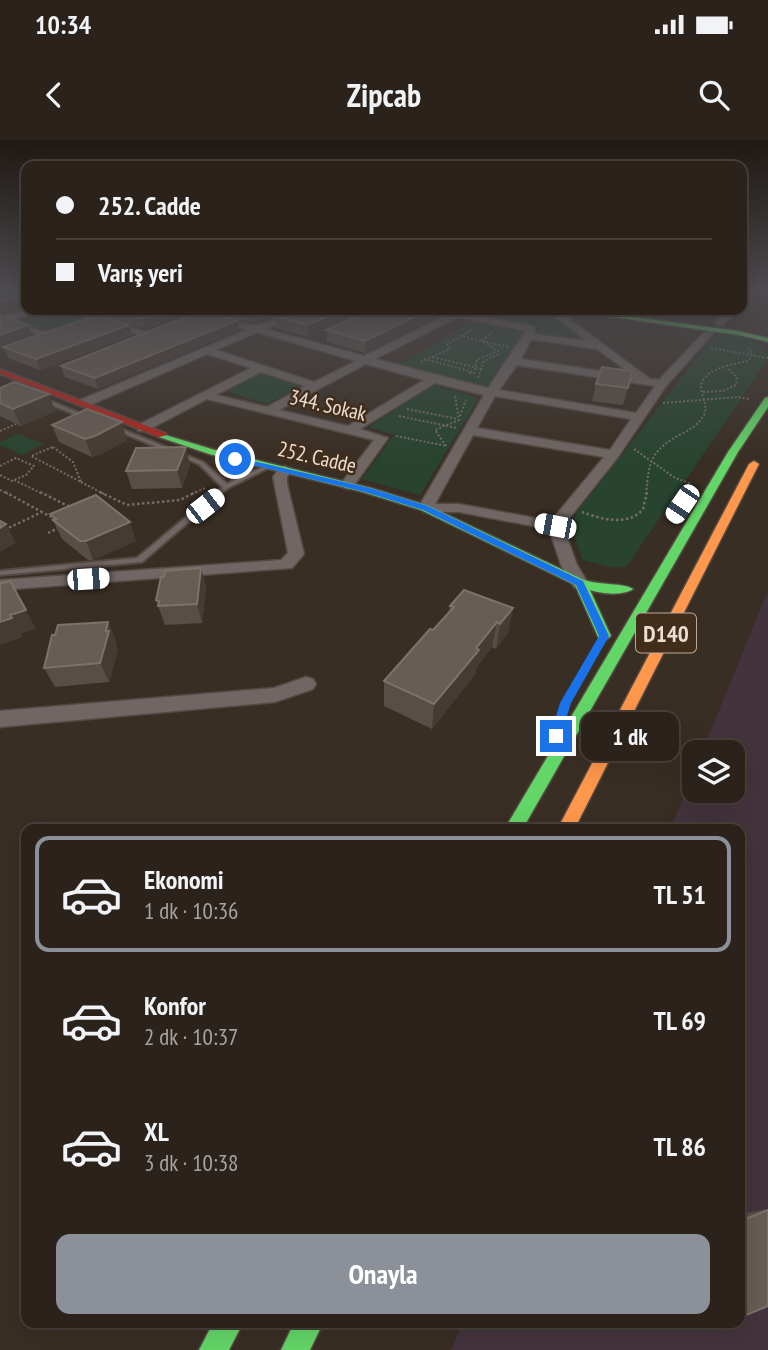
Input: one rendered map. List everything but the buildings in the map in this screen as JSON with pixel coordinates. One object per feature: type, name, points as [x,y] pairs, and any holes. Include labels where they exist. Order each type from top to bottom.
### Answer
[{"type":"main road","name":"252. Cadde","points":[[0,371],[28,388],[84,403],[142,428],[267,467],[347,485],[425,508],[621,601]]},
{"type":"main road","points":[[28,388],[54,373]]},
{"type":"main road","points":[[694,485],[759,396]]},
{"type":"main road","name":"D140","points":[[515,824],[733,452],[759,396]]},
{"type":"main road","name":"D140","points":[[568,824],[762,449]]},
{"type":"main road","points":[[580,583],[600,642],[637,572]]},
{"type":"main road","points":[[603,756],[633,728],[651,699]]},
{"type":"main road","points":[[557,752],[556,728],[561,715]]},
{"type":"main road","points":[[214,1350],[226,1328]]},
{"type":"main road","points":[[295,1350],[306,1328]]},
{"type":"street","points":[[84,403],[211,347]]},
{"type":"street","points":[[326,347],[465,388],[639,417]]},
{"type":"street","points":[[268,411],[313,385],[393,347]]},
{"type":"street","points":[[522,347],[491,393],[425,508],[459,509],[555,526]]},
{"type":"street","points":[[605,347],[646,380]]},
{"type":"street","points":[[555,526],[613,454],[662,384],[696,347]]},
{"type":"street","points":[[205,350],[313,385]]},
{"type":"street","points":[[514,361],[662,384]]},
{"type":"street","points":[[142,428],[260,368]]},
{"type":"street","points":[[350,430],[434,379]]},
{"type":"street","name":"344. Sokak","points":[[207,396],[382,438],[347,485]]},
{"type":"street","points":[[472,427],[613,454]]},
{"type":"street","points":[[0,585],[286,565],[296,555],[280,484],[280,477],[285,470]]},
{"type":"street","points":[[555,526],[569,565],[580,583]]},
{"type":"street","points":[[0,719],[275,695],[306,684]]},
{"type":"lane","points":[[28,388],[189,457],[207,468],[223,484]]},
{"type":"lane","points":[[0,573],[139,560],[223,484],[267,467]]},
{"type":"path","points":[[449,347],[424,359],[480,373]]},
{"type":"path","points":[[477,360],[498,351],[492,347]]},
{"type":"path","points":[[706,347],[768,358]]},
{"type":"path","points":[[747,347],[752,355]]},
{"type":"path","points":[[572,504],[582,512],[605,519],[636,516],[646,505],[645,483],[654,453],[699,423],[706,412],[706,400],[701,384],[705,378],[746,362],[752,355]]},
{"type":"path","points":[[430,356],[482,369]]},
{"type":"path","points":[[477,360],[484,361]]},
{"type":"path","points":[[474,373],[477,360]]},
{"type":"path","points":[[703,392],[723,391],[736,385],[737,377],[726,368]]},
{"type":"path","points":[[459,420],[453,397],[465,388]]},
{"type":"path","points":[[650,401],[759,396]]},
{"type":"path","points":[[386,408],[459,420],[472,427]]},
{"type":"path","points":[[386,408],[445,426],[472,427]]},
{"type":"path","points":[[429,422],[435,415]]},
{"type":"path","points":[[393,436],[446,446],[435,430],[459,420]]},
{"type":"path","points":[[0,431],[16,424]]},
{"type":"path","points":[[622,441],[675,478],[694,485]]},
{"type":"path","points":[[0,466],[16,458],[31,456],[53,447],[74,461],[82,482]]},
{"type":"path","points":[[31,456],[127,505],[180,500],[223,484]]},
{"type":"path","points":[[14,480],[26,475],[34,466],[16,458]]},
{"type":"path","points":[[0,475],[73,509]]},
{"type":"path","points":[[0,491],[65,524],[48,533]]},
{"type":"path","points":[[0,532],[42,512]]},
{"type":"shaded area","points":[[768,591],[768,1350],[451,1350],[460,1328],[745,1328],[745,824],[672,824],[682,801],[682,803],[745,803],[745,740],[707,740]]},
{"type":"green space","points":[[429,347],[517,347],[486,389],[402,364]]},
{"type":"green space","points":[[705,347],[762,347],[768,359],[627,566],[614,568],[583,560],[570,524]]},
{"type":"green space","points":[[261,370],[304,384],[267,404],[223,390]]},
{"type":"green space","points":[[432,385],[474,396],[477,401],[420,495],[362,479],[394,435],[369,427]]},
{"type":"green space","points":[[18,434],[44,444],[22,455],[0,445],[0,442]]},
{"type":"traffic: fast","points":[[516,824],[733,452],[768,400]]},
{"type":"traffic: fast","points":[[162,435],[212,452],[367,490],[425,508],[580,583]]},
{"type":"traffic: fast","points":[[604,636],[580,583],[599,589],[627,589]]},
{"type":"traffic: fast","points":[[213,1350],[226,1328]]},
{"type":"traffic: fast","points":[[295,1350],[306,1328]]},
{"type":"traffic: slow","points":[[568,824],[754,464]]},
{"type":"traffic: jam","points":[[0,371],[162,435]]},
{"type":"route","points":[[235,459],[367,490],[425,508],[453,519],[580,583],[604,636],[566,703],[556,728],[556,736]]}]
